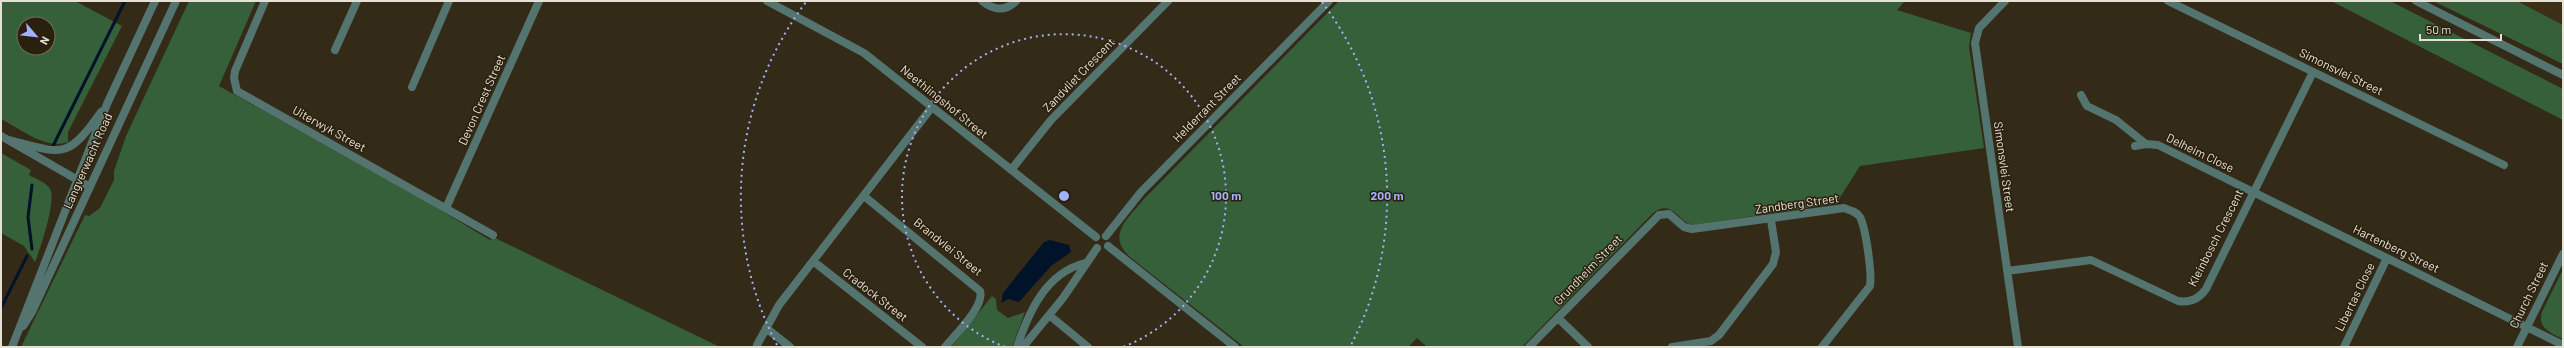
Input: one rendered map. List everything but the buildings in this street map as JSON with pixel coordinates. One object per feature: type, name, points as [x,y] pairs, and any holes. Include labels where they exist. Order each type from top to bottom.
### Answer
[{"type":"street","name":"Langverwacht Road","points":[[20,330],[25,310],[107,104],[155,1]]},
{"type":"street","name":"Langverwacht Road","points":[[12,347],[20,330],[32,312],[176,1]]},
{"type":"street","name":"Uiterwyk Street","points":[[265,1],[235,71],[234,78],[238,91],[493,235]]},
{"type":"street","points":[[335,50],[357,1]]},
{"type":"street","points":[[412,87],[449,1]]},
{"type":"street","name":"Devon Crest Street","points":[[446,208],[539,1]]},
{"type":"street","name":"Neethlingshof Street","points":[[768,1],[856,48],[1096,237]]},
{"type":"street","points":[[982,1],[991,7],[1000,9],[1009,7],[1016,1]]},
{"type":"street","name":"Zandvliet Crescent","points":[[1011,170],[1051,120],[1168,1]]},
{"type":"street","name":"Helderrant Street","points":[[1106,236],[1141,192],[1329,1]]},
{"type":"street","name":"Simonsvlei Street","points":[[2005,1],[1979,28],[1975,43],[2018,347]]},
{"type":"street","name":"Simonsvlei Street","points":[[2168,1],[2504,165]]},
{"type":"street","points":[[2416,1],[2563,75]]},
{"type":"street","name":"Kleinbosch Crescent","points":[[2007,271],[2091,260],[2173,300],[2182,302],[2192,301],[2200,296],[2206,288],[2254,193],[2313,72]]},
{"type":"street","points":[[2081,95],[2087,106],[2116,120],[2146,144]]},
{"type":"street","points":[[9,140],[58,152],[67,150],[79,141],[107,104]]},
{"type":"street","points":[[757,345],[779,305],[932,107]]},
{"type":"street","points":[[1,136],[90,187]]},
{"type":"street","name":"Delheim Close","points":[[2134,146],[2146,144],[2158,145],[2254,193]]},
{"type":"street","name":"Hartenberg Street","points":[[2254,193],[2563,345]]},
{"type":"street","name":"Brandvlei Street","points":[[864,196],[980,291],[982,296],[978,306],[945,347]]},
{"type":"street","name":"Zandberg Street","points":[[1666,213],[1673,216],[1684,227],[1692,229],[1771,220],[1844,208],[1853,211],[1860,218],[1866,247],[1870,286],[1822,347]]},
{"type":"street","name":"Grundheim Street","points":[[1529,347],[1656,216],[1666,213]]},
{"type":"street","points":[[1672,347],[1710,341],[1719,335],[1773,264],[1776,252],[1771,220]]},
{"type":"street","points":[[1102,235],[1106,236],[1109,242],[1108,246],[1104,250],[1097,248],[1094,243],[1096,237],[1102,235]]},
{"type":"street","points":[[1108,246],[1235,347]]},
{"type":"street","points":[[1023,347],[1074,282],[1085,263],[1097,248]]},
{"type":"street","name":"Church Street","points":[[2517,347],[2563,254]]},
{"type":"street","name":"Libertas Close","points":[[2344,347],[2387,258]]},
{"type":"street","name":"Cradock Street","points":[[813,261],[922,347]]},
{"type":"street","points":[[1017,347],[1030,310],[1062,272],[1071,266],[1085,263]]},
{"type":"street","points":[[1062,272],[1074,282]]},
{"type":"street","points":[[1049,315],[1088,347]]},
{"type":"street","points":[[1558,318],[1588,347]]},
{"type":"street","points":[[766,328],[790,347]]},
{"type":"shaded area","points":[[2517,1],[2563,1],[2563,25]]},
{"type":"green space","points":[[1,1],[75,1],[122,26],[68,132],[68,142],[59,144],[51,143],[42,141],[1,119]]},
{"type":"green space","points":[[189,1],[256,1],[219,86],[427,202],[490,240],[493,237],[720,347],[21,347],[85,215],[89,216],[100,208],[114,180],[114,171],[126,136]]},
{"type":"green space","points":[[1339,1],[1905,1],[1897,10],[1971,33],[1969,47],[1984,148],[1860,166],[1839,199],[1840,203],[1694,225],[1683,220],[1670,209],[1665,208],[1659,210],[1652,214],[1522,347],[1427,347],[1417,338],[1408,347],[1244,347],[1130,257],[1123,249],[1120,241],[1120,234],[1126,221],[1143,200]]},
{"type":"green space","points":[[2331,1],[2390,1],[2563,89],[2563,120]]},
{"type":"green space","points":[[2433,1],[2517,1],[2563,25],[2563,64]]},
{"type":"green space","points":[[1,153],[31,170],[29,175],[48,187],[52,195],[50,213],[35,262],[24,246],[1,233]]},
{"type":"green space","points":[[2563,269],[2563,339],[2546,329],[2541,322],[2541,318],[2542,312]]},
{"type":"green space","points":[[992,296],[996,299],[997,310],[1008,318],[1025,312],[1012,347],[951,347]]},
{"type":"water","points":[[1050,240],[1069,245],[1071,252],[1051,266],[1019,302],[1009,299],[1001,303],[1003,293],[1044,242]]},
{"type":"waterway","points":[[52,148],[125,1]]},
{"type":"waterway","points":[[32,185],[28,217],[32,249]]},
{"type":"waterway","points":[[1,308],[27,256]]}]
